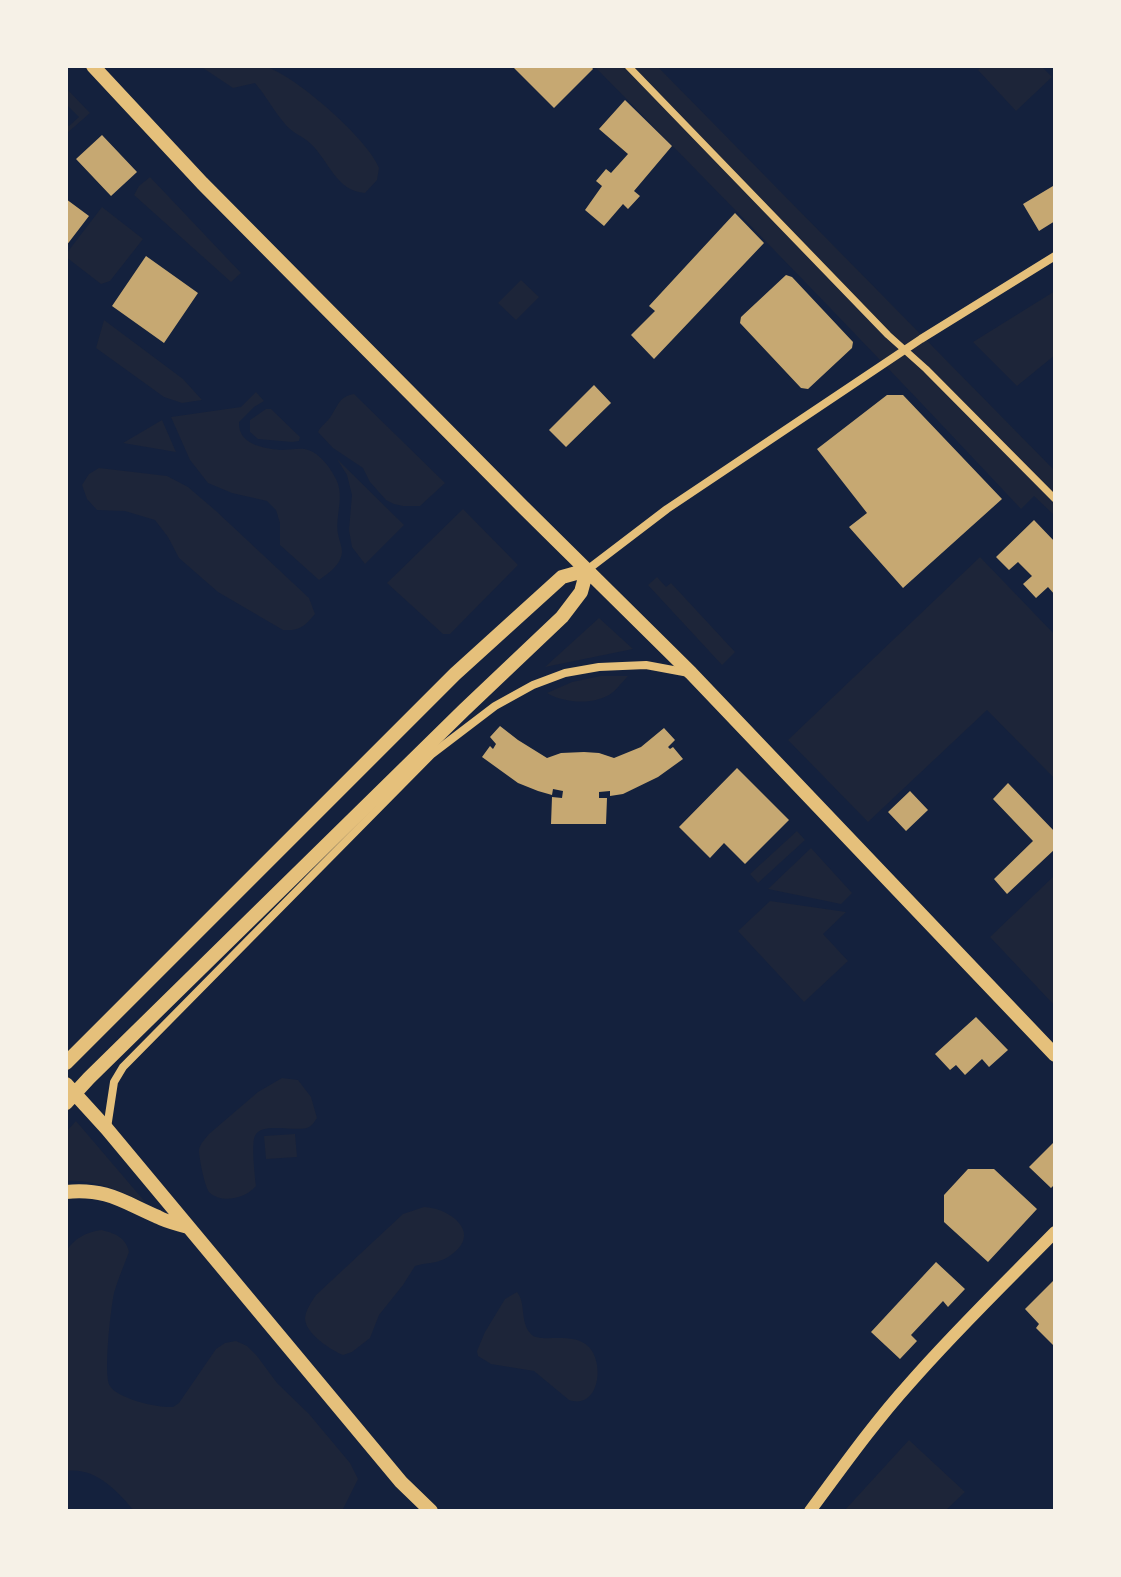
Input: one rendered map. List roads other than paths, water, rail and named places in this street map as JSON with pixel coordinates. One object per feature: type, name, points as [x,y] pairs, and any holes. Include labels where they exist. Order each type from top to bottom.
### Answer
[{"type":"main road","points":[[93,66],[233,214],[691,673],[1055,1055]]},
{"type":"main road","points":[[66,1063],[443,687],[562,577],[587,570]]},
{"type":"main road","points":[[66,1103],[562,617],[581,592],[587,570]]},
{"type":"main road","points":[[66,1084],[392,1470],[431,1511]]},
{"type":"main road","points":[[69,1192],[92,1191],[114,1196],[189,1228]]},
{"type":"main road","points":[[810,1511],[910,1383],[1055,1232]]},
{"type":"street","points":[[628,66],[888,335],[1055,499]]},
{"type":"street","points":[[587,570],[667,509],[905,350],[1055,256]]},
{"type":"street","points":[[107,1129],[114,1082],[123,1067],[432,754],[495,706],[533,685],[565,673],[599,667],[646,665],[691,673]]}]
